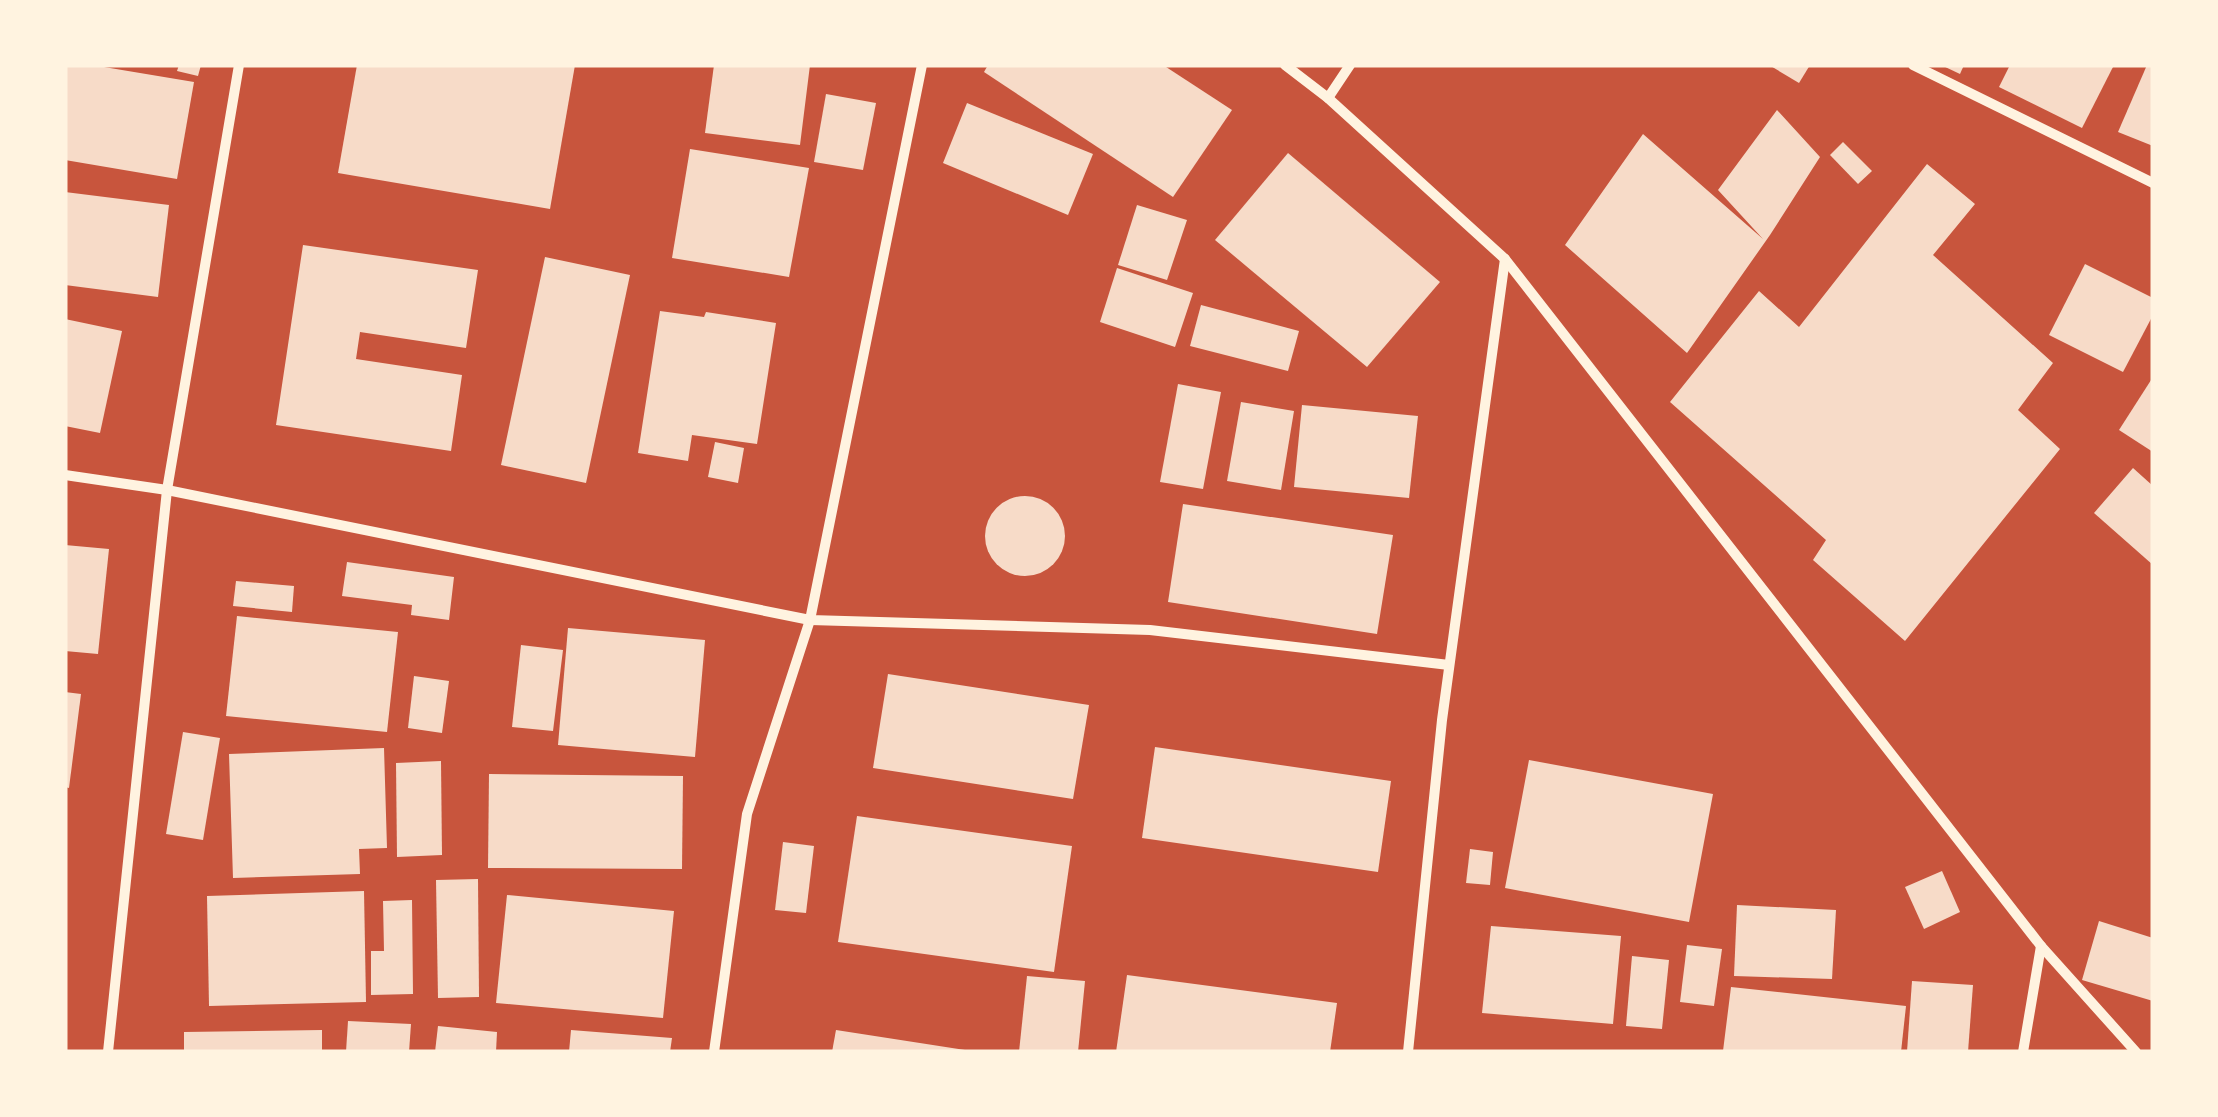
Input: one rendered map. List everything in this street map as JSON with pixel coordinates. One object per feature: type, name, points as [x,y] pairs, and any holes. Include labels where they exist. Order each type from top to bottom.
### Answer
[{"type":"street","points":[[108,1052],[168,490],[238,65]]},
{"type":"street","points":[[714,1052],[748,814],[810,620],[922,65]]},
{"type":"street","points":[[1285,65],[1328,98],[1505,259],[2041,946],[2136,1052]]},
{"type":"street","points":[[1328,98],[1350,65]]},
{"type":"street","points":[[1913,65],[2153,182]]},
{"type":"street","points":[[1408,1052],[1449,665],[1505,259]]},
{"type":"street","points":[[65,475],[168,490],[810,620],[1150,630],[1449,665]]},
{"type":"street","points":[[2023,1052],[2041,946]]},
{"type":"building","points":[[65,65],[92,65],[194,82],[177,179],[65,160]]},
{"type":"building","points":[[179,65],[201,65],[198,76],[177,71]]},
{"type":"building","points":[[357,65],[575,65],[550,209],[338,173]]},
{"type":"building","points":[[714,65],[810,65],[800,145],[705,133]]},
{"type":"building","points":[[988,65],[1163,65],[1232,110],[1173,197],[984,72]]},
{"type":"building","points":[[1769,65],[1810,65],[1799,83]]},
{"type":"building","points":[[1941,65],[1964,65],[1960,74]]},
{"type":"building","points":[[2010,65],[2114,65],[2082,128],[1999,87]]},
{"type":"building","points":[[2147,65],[2153,65],[2153,146],[2118,132]]},
{"type":"building","points":[[826,94],[876,103],[863,170],[814,162]]},
{"type":"building","points":[[967,103],[1093,154],[1068,215],[943,163]]},
{"type":"building","points":[[1777,110],[1820,157],[1687,353],[1565,245],[1643,134],[1763,239],[1718,190]]},
{"type":"building","points":[[1843,142],[1872,171],[1858,184],[1830,155]]},
{"type":"building","points":[[690,149],[809,168],[789,277],[672,258]]},
{"type":"building","points":[[1288,153],[1440,282],[1367,367],[1215,240]]},
{"type":"building","points":[[1927,164],[1975,204],[1933,255],[2053,363],[2018,410],[2060,449],[1905,641],[1813,560],[1826,540],[1670,402],[1759,291],[1799,327]]},
{"type":"building","points":[[65,192],[169,205],[158,297],[65,285]]},
{"type":"building","points":[[1137,205],[1187,220],[1167,280],[1118,265]]},
{"type":"building","points":[[303,245],[478,270],[466,348],[360,332],[356,359],[462,375],[451,451],[276,425]]},
{"type":"building","points":[[545,257],[630,275],[586,483],[501,465]]},
{"type":"building","points":[[2085,264],[2153,298],[2153,315],[2123,372],[2049,335]]},
{"type":"building","points":[[1117,268],[1193,293],[1175,347],[1100,322]]},
{"type":"building","points":[[1201,305],[1299,331],[1288,371],[1190,346]]},
{"type":"building","points":[[660,311],[704,317],[706,312],[776,323],[757,444],[692,435],[688,461],[638,453]]},
{"type":"building","points":[[65,319],[122,331],[100,433],[65,426]]},
{"type":"building","points":[[2153,377],[2153,452],[2119,430]]},
{"type":"building","points":[[1178,384],[1221,392],[1203,489],[1160,482]]},
{"type":"building","points":[[1241,402],[1294,411],[1281,490],[1227,481]]},
{"type":"building","points":[[1302,405],[1418,416],[1409,498],[1294,487]]},
{"type":"building","points":[[715,442],[744,448],[738,483],[708,477]]},
{"type":"building","points":[[2133,468],[2153,486],[2153,565],[2094,513]]},
{"type":"building","points":[[1025,496],[1040,499],[1053,508],[1062,521],[1062,551],[1053,564],[1040,573],[1025,576],[1010,573],[997,564],[988,551],[985,536],[988,521],[997,508],[1010,499]]},
{"type":"building","points":[[1183,504],[1393,535],[1377,634],[1168,602]]},
{"type":"building","points":[[65,545],[109,549],[98,654],[65,651]]},
{"type":"building","points":[[347,562],[454,577],[449,620],[411,615],[412,605],[342,596]]},
{"type":"building","points":[[236,581],[294,586],[292,612],[233,606]]},
{"type":"building","points":[[237,616],[398,632],[387,732],[226,716]]},
{"type":"building","points":[[568,628],[705,640],[695,757],[558,745]]},
{"type":"building","points":[[521,645],[563,650],[553,731],[512,727]]},
{"type":"building","points":[[888,674],[1089,705],[1073,799],[873,768]]},
{"type":"building","points":[[414,676],[449,681],[442,733],[408,728]]},
{"type":"building","points":[[65,692],[81,694],[69,788],[65,787]]},
{"type":"building","points":[[183,732],[220,738],[203,840],[166,834]]},
{"type":"building","points":[[1155,747],[1391,781],[1378,872],[1142,838]]},
{"type":"building","points":[[384,748],[387,848],[359,849],[360,874],[233,878],[229,754]]},
{"type":"building","points":[[1529,760],[1713,794],[1689,922],[1505,888]]},
{"type":"building","points":[[441,761],[442,855],[397,857],[396,763]]},
{"type":"building","points":[[489,774],[683,776],[682,869],[488,868]]},
{"type":"building","points":[[857,816],[1072,846],[1054,972],[838,942]]},
{"type":"building","points":[[783,842],[814,846],[806,913],[775,910]]},
{"type":"building","points":[[1470,849],[1493,852],[1490,885],[1466,883]]},
{"type":"building","points":[[1942,871],[1960,912],[1924,929],[1905,887]]},
{"type":"building","points":[[478,879],[479,997],[438,998],[436,880]]},
{"type":"building","points":[[364,891],[366,1002],[209,1006],[207,896]]},
{"type":"building","points":[[507,895],[674,911],[663,1018],[496,1003]]},
{"type":"building","points":[[412,900],[413,994],[371,995],[371,951],[384,951],[383,901]]},
{"type":"building","points":[[1737,905],[1836,910],[1832,979],[1734,976]]},
{"type":"building","points":[[2099,921],[2153,938],[2153,1001],[2082,980]]},
{"type":"building","points":[[1491,926],[1621,936],[1613,1024],[1482,1013]]},
{"type":"building","points":[[1687,945],[1722,949],[1714,1006],[1680,1002]]},
{"type":"building","points":[[1632,956],[1669,960],[1662,1029],[1626,1026]]},
{"type":"building","points":[[1127,975],[1337,1003],[1330,1052],[1116,1052]]},
{"type":"building","points":[[1027,976],[1085,981],[1078,1052],[1019,1052]]},
{"type":"building","points":[[1912,981],[1973,985],[1968,1052],[1907,1052]]},
{"type":"building","points":[[1731,987],[1906,1006],[1901,1052],[1723,1051]]},
{"type":"building","points":[[348,1021],[411,1024],[409,1052],[346,1052]]},
{"type":"building","points":[[438,1026],[497,1032],[496,1052],[435,1052]]},
{"type":"building","points":[[322,1030],[322,1052],[184,1052],[184,1032]]},
{"type":"building","points":[[571,1030],[672,1038],[670,1052],[569,1052]]},
{"type":"building","points":[[836,1030],[965,1050],[965,1052],[832,1052]]}]
